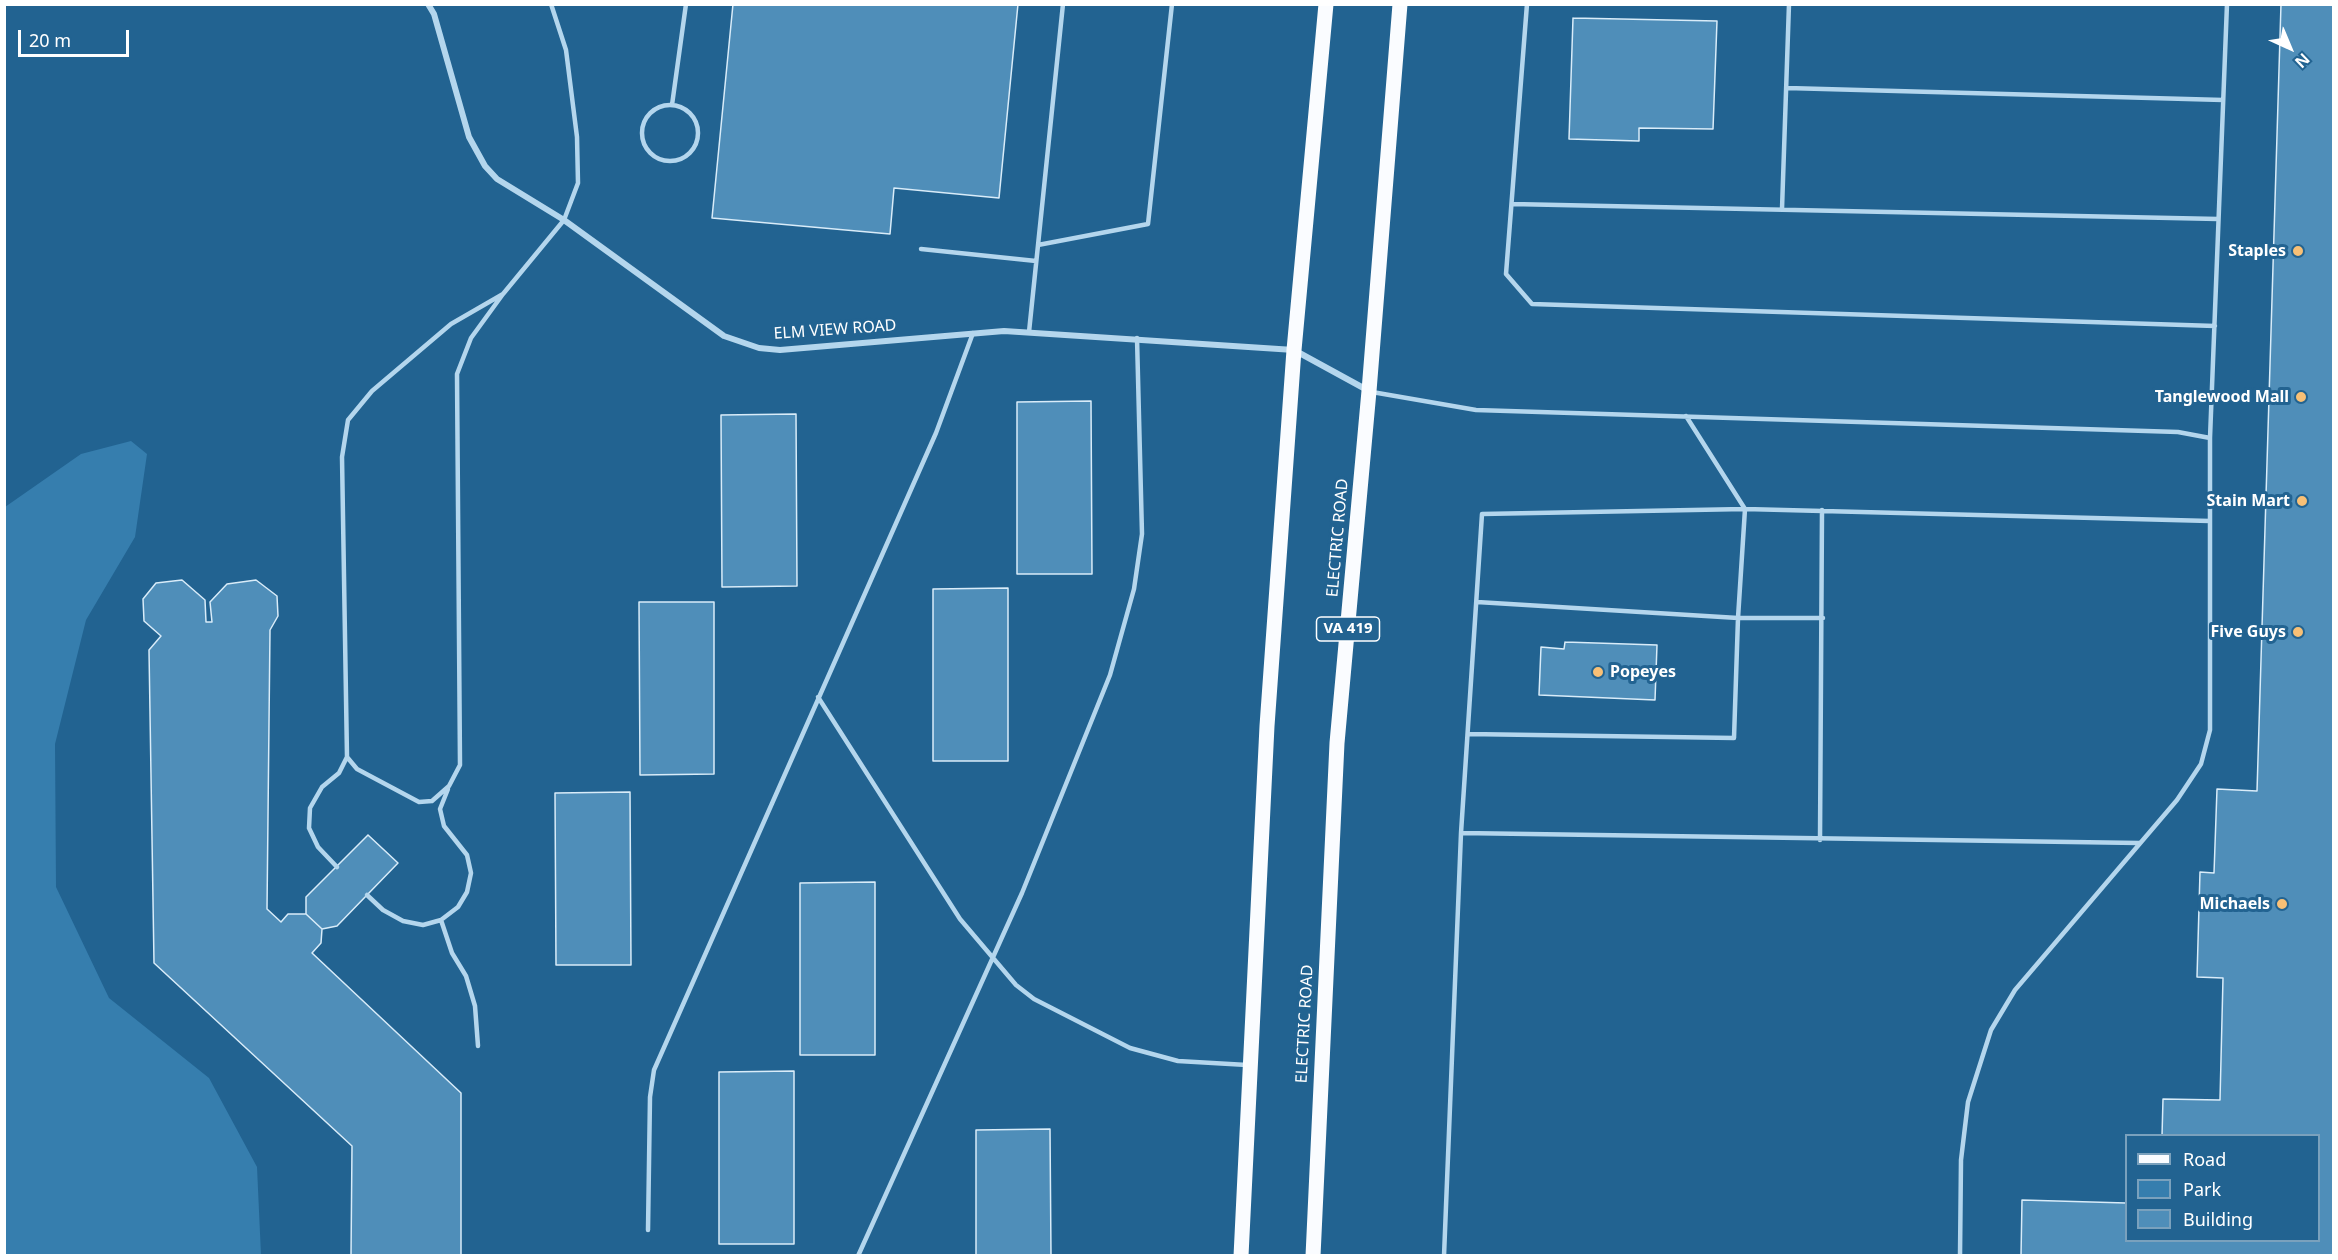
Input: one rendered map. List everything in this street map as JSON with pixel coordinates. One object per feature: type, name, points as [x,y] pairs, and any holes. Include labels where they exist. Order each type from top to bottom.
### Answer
[{"type":"main road","points":[[1241,1256],[1267,726],[1294,350],[1326,4]]},
{"type":"main road","name":"ELECTRIC ROAD","points":[[1314,1256],[1337,743],[1369,391],[1400,4]]},
{"type":"street","name":"ELM VIEW ROAD","points":[[428,4],[434,14],[469,137],[485,166],[497,179],[564,220],[724,336],[759,348],[780,350],[973,333],[1029,332],[1294,350],[1369,391]]},
{"type":"lane","points":[[367,895],[383,910],[403,921],[423,925],[441,920],[458,908],[467,892],[471,873],[467,855],[444,826],[440,809],[460,765],[457,374],[471,338],[503,294],[564,220],[578,183],[577,136],[566,50],[551,4]]},
{"type":"lane","points":[[672,105],[686,4]]},
{"type":"lane","points":[[1029,332],[1064,4]]},
{"type":"lane","points":[[1038,245],[1148,224],[1172,4]]},
{"type":"lane","points":[[1527,4],[1506,274],[1532,304],[2214,326]]},
{"type":"lane","points":[[1782,209],[1789,4]]},
{"type":"lane","points":[[1960,1256],[1961,1160],[1968,1102],[1991,1030],[2015,990],[2176,800],[2201,764],[2210,730],[2210,438],[2226,4]]},
{"type":"lane","points":[[1787,88],[2223,100]]},
{"type":"lane","points":[[672,105],[689,112],[695,120],[698,138],[689,154],[672,162],[662,161],[647,151],[643,143],[643,124],[654,109],[672,105]]},
{"type":"lane","points":[[1512,204],[2218,219]]},
{"type":"lane","points":[[921,249],[1036,261]]},
{"type":"lane","points":[[337,867],[318,847],[309,828],[310,808],[322,787],[339,773],[347,757],[342,457],[348,420],[372,391],[451,324],[503,294]]},
{"type":"lane","points":[[648,1230],[650,1097],[654,1070],[936,433],[973,333]]},
{"type":"lane","points":[[858,1256],[1022,893],[1110,675],[1134,590],[1142,534],[1137,338]]},
{"type":"lane","points":[[1369,391],[1476,410],[2178,432],[2210,438]]},
{"type":"lane","points":[[1468,734],[1734,738],[1745,510],[1686,416]]},
{"type":"lane","points":[[1444,1256],[1461,833],[1482,514],[1822,510],[2210,521]]},
{"type":"lane","points":[[1820,840],[1822,510]]},
{"type":"lane","points":[[1477,602],[1738,618],[1823,618]]},
{"type":"lane","points":[[818,697],[960,919],[991,959],[1016,985],[1034,999],[1119,1044],[1178,1061],[1250,1065]]},
{"type":"lane","points":[[347,757],[357,769],[419,802],[432,801],[449,786]]},
{"type":"lane","points":[[1461,833],[2139,843]]},
{"type":"lane","points":[[441,920],[475,1006],[478,1046]]},
{"type":"green space","points":[[131,441],[147,454],[135,537],[86,620],[55,744],[56,887],[109,998],[209,1078],[257,1167],[261,1255],[5,1255],[5,507],[81,454]]},
{"type":"building","points":[[733,4],[1018,4],[999,198],[894,188],[890,234],[712,218]]},
{"type":"building","name":"Tanglewood Mall","points":[[2281,4],[2334,4],[2334,1256],[2021,1256],[2022,1200],[2125,1203],[2125,1242],[2320,1242],[2320,1134],[2162,1134],[2163,1099],[2220,1100],[2223,978],[2197,977],[2200,872],[2214,873],[2217,789],[2257,791]]},
{"type":"building","points":[[1573,18],[1717,21],[1713,129],[1639,128],[1639,141],[1569,139]]},
{"type":"building","points":[[1091,401],[1092,574],[1017,574],[1017,402]]},
{"type":"building","points":[[796,414],[797,586],[722,587],[721,415]]},
{"type":"building","points":[[182,580],[205,600],[206,622],[212,622],[210,602],[227,584],[256,580],[277,596],[278,616],[270,630],[267,909],[281,922],[288,914],[306,914],[322,929],[321,943],[312,953],[461,1093],[461,1256],[351,1256],[352,1146],[154,963],[149,650],[161,636],[144,621],[143,599],[156,583]]},
{"type":"building","points":[[1008,588],[1008,761],[933,761],[933,589]]},
{"type":"building","points":[[639,602],[714,602],[714,774],[640,775]]},
{"type":"building","name":"Popeyes","points":[[1565,642],[1657,645],[1655,700],[1539,695],[1541,647],[1564,649]]},
{"type":"building","points":[[630,792],[631,965],[556,965],[555,793]]},
{"type":"building","points":[[368,835],[398,863],[337,926],[322,929],[306,914],[306,897]]},
{"type":"building","points":[[875,882],[875,1055],[800,1055],[800,883]]},
{"type":"building","points":[[794,1071],[794,1244],[719,1244],[719,1072]]},
{"type":"building","points":[[1050,1129],[1051,1256],[976,1256],[976,1130]]},
{"type":"place","name":"Staples","points":[[2298,251]]},
{"type":"place","name":"Tanglewood Mall","points":[[2301,397]]},
{"type":"place","name":"Stain Mart","points":[[2302,501]]},
{"type":"place","name":"Five Guys","points":[[2298,632]]},
{"type":"place","name":"Popeyes","points":[[1598,672]]},
{"type":"place","name":"Michaels","points":[[2282,904]]}]
